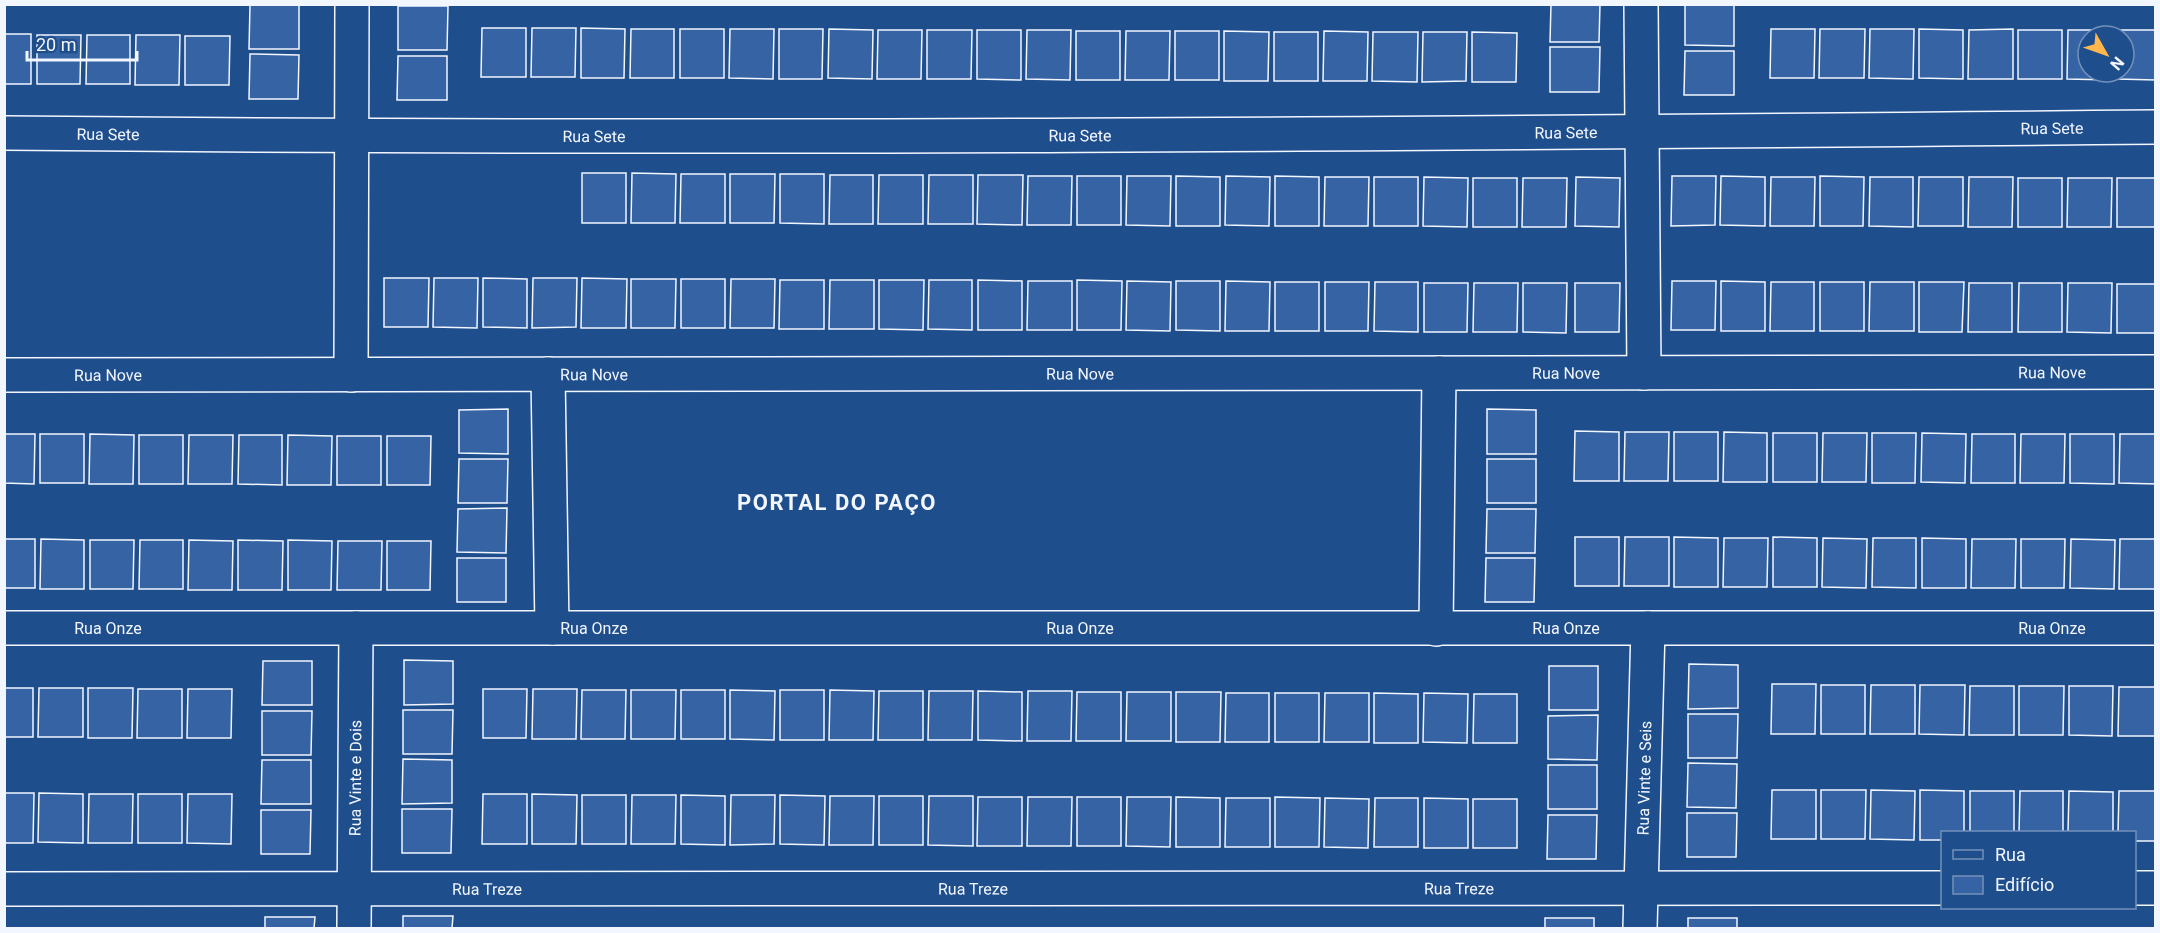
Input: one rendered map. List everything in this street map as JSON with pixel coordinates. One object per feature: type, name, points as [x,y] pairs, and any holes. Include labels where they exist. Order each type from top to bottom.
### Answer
[{"type":"street","points":[[351,375],[352,4]]},
{"type":"street","points":[[1641,4],[1644,373]]},
{"type":"street","name":"Rua Sete","points":[[4,133],[352,137],[1641,132],[2156,127]]},
{"type":"street","name":"Rua Nove","points":[[4,375],[2156,372]]},
{"type":"street","points":[[1436,629],[1439,373]]},
{"type":"street","points":[[548,374],[552,628]]},
{"type":"street","name":"Rua Onze","points":[[4,628],[2156,628]]},
{"type":"street","name":"Rua Vinte e Dois","points":[[354,928],[356,628]]},
{"type":"street","name":"Rua Vinte e Seis","points":[[1640,928],[1648,628]]},
{"type":"street","name":"Rua Treze","points":[[4,889],[1941,888]]},
{"type":"street","points":[[2136,888],[2156,888]]},
{"type":"building","points":[[1551,4],[1600,4],[1599,42],[1550,42]]},
{"type":"building","points":[[1685,4],[1734,4],[1734,46],[1685,45]]},
{"type":"building","points":[[250,5],[299,5],[299,49],[249,49]]},
{"type":"building","points":[[398,6],[448,6],[447,50],[398,50]]},
{"type":"building","points":[[482,28],[526,28],[526,77],[481,77]]},
{"type":"building","points":[[532,28],[576,28],[575,77],[531,77]]},
{"type":"building","points":[[581,28],[625,29],[624,78],[581,78]]},
{"type":"building","points":[[631,29],[674,29],[674,78],[630,78]]},
{"type":"building","points":[[680,29],[724,29],[724,78],[680,78]]},
{"type":"building","points":[[730,29],[774,29],[773,79],[729,78]]},
{"type":"building","points":[[779,29],[823,29],[822,79],[779,79]]},
{"type":"building","points":[[829,29],[873,30],[872,79],[828,78]]},
{"type":"building","points":[[1771,29],[1815,29],[1814,78],[1770,78]]},
{"type":"building","points":[[1820,29],[1865,29],[1864,78],[1819,78]]},
{"type":"building","points":[[1870,29],[1914,29],[1913,79],[1869,78]]},
{"type":"building","points":[[1919,29],[1963,30],[1963,79],[1919,78]]},
{"type":"building","points":[[2013,29],[2013,79],[1968,79],[1969,30]]},
{"type":"building","points":[[878,30],[922,30],[921,79],[877,79]]},
{"type":"building","points":[[927,30],[972,30],[971,79],[927,79]]},
{"type":"building","points":[[977,30],[1021,30],[1021,80],[977,79]]},
{"type":"building","points":[[1027,30],[1071,30],[1070,80],[1026,79]]},
{"type":"building","points":[[2018,30],[2062,30],[2062,79],[2018,79]]},
{"type":"building","points":[[2068,30],[2076,30],[2076,79],[2067,79]]},
{"type":"building","points":[[2136,30],[2156,30],[2156,80],[2136,79]]},
{"type":"building","points":[[1076,31],[1120,31],[1120,80],[1076,80]]},
{"type":"building","points":[[1126,31],[1170,31],[1169,80],[1125,80]]},
{"type":"building","points":[[1175,31],[1219,31],[1219,80],[1175,80]]},
{"type":"building","points":[[1224,31],[1269,32],[1268,81],[1224,81]]},
{"type":"building","points":[[1324,31],[1368,32],[1367,81],[1323,81]]},
{"type":"building","points":[[1274,32],[1318,32],[1318,81],[1274,81]]},
{"type":"building","points":[[1373,32],[1418,32],[1417,82],[1372,81]]},
{"type":"building","points":[[1423,32],[1467,32],[1466,81],[1422,82]]},
{"type":"building","points":[[1472,32],[1517,33],[1516,82],[1472,82]]},
{"type":"building","points":[[4,34],[31,34],[31,84],[4,84]]},
{"type":"building","points":[[37,35],[81,35],[80,84],[37,84]]},
{"type":"building","points":[[87,35],[130,35],[130,84],[86,84]]},
{"type":"building","points":[[136,35],[180,35],[179,85],[135,85]]},
{"type":"building","points":[[185,36],[230,36],[229,85],[185,85]]},
{"type":"building","points":[[1550,47],[1600,47],[1599,92],[1550,92]]},
{"type":"building","points":[[1685,51],[1734,51],[1734,95],[1684,95]]},
{"type":"building","points":[[250,54],[299,55],[298,99],[249,99]]},
{"type":"building","points":[[398,56],[447,56],[447,100],[397,100]]},
{"type":"building","points":[[582,173],[626,173],[626,223],[582,223]]},
{"type":"building","points":[[632,173],[676,174],[675,223],[631,223]]},
{"type":"building","points":[[681,174],[725,174],[725,223],[680,223]]},
{"type":"building","points":[[730,174],[775,174],[774,223],[730,223]]},
{"type":"building","points":[[780,174],[824,174],[824,224],[780,223]]},
{"type":"building","points":[[830,175],[873,175],[873,224],[829,224]]},
{"type":"building","points":[[879,175],[923,175],[923,224],[878,224]]},
{"type":"building","points":[[929,175],[973,175],[973,224],[928,224]]},
{"type":"building","points":[[978,175],[1023,175],[1022,225],[977,224]]},
{"type":"building","points":[[1028,176],[1072,176],[1071,225],[1027,225]]},
{"type":"building","points":[[1077,176],[1121,176],[1121,225],[1077,225]]},
{"type":"building","points":[[1127,176],[1171,176],[1170,226],[1126,225]]},
{"type":"building","points":[[1176,176],[1220,177],[1220,226],[1176,226]]},
{"type":"building","points":[[1226,176],[1270,177],[1269,226],[1225,225]]},
{"type":"building","points":[[1275,176],[1319,177],[1319,226],[1275,226]]},
{"type":"building","points":[[1672,176],[1716,176],[1715,225],[1671,226]]},
{"type":"building","points":[[1721,176],[1765,177],[1765,226],[1720,225]]},
{"type":"building","points":[[1820,176],[1864,177],[1863,226],[1820,226]]},
{"type":"building","points":[[1325,177],[1369,177],[1368,226],[1324,226]]},
{"type":"building","points":[[1374,177],[1418,177],[1418,226],[1374,226]]},
{"type":"building","points":[[1424,177],[1468,178],[1467,227],[1423,226]]},
{"type":"building","points":[[1576,177],[1620,178],[1619,227],[1575,226]]},
{"type":"building","points":[[1771,177],[1815,177],[1814,226],[1770,226]]},
{"type":"building","points":[[1870,177],[1913,177],[1913,227],[1869,226]]},
{"type":"building","points":[[1919,177],[1963,177],[1963,226],[1918,226]]},
{"type":"building","points":[[1969,177],[2013,177],[2012,227],[1968,227]]},
{"type":"building","points":[[1473,178],[1517,178],[1517,227],[1473,227]]},
{"type":"building","points":[[1523,178],[1567,178],[1566,227],[1522,227]]},
{"type":"building","points":[[2018,178],[2062,178],[2062,227],[2018,227]]},
{"type":"building","points":[[2068,178],[2112,178],[2111,227],[2067,227]]},
{"type":"building","points":[[2117,178],[2156,178],[2156,227],[2117,227]]},
{"type":"building","points":[[384,278],[429,278],[428,327],[384,327]]},
{"type":"building","points":[[434,278],[478,278],[477,328],[433,327]]},
{"type":"building","points":[[483,278],[527,279],[527,328],[483,327]]},
{"type":"building","points":[[533,278],[577,278],[576,327],[532,328]]},
{"type":"building","points":[[582,278],[627,279],[626,328],[581,328]]},
{"type":"building","points":[[631,279],[676,279],[675,328],[631,328]]},
{"type":"building","points":[[681,279],[725,279],[725,328],[681,328]]},
{"type":"building","points":[[731,279],[775,279],[774,328],[730,328]]},
{"type":"building","points":[[780,280],[824,280],[824,329],[779,329]]},
{"type":"building","points":[[830,280],[874,280],[874,329],[829,329]]},
{"type":"building","points":[[879,280],[924,280],[923,330],[879,329]]},
{"type":"building","points":[[929,280],[972,280],[972,330],[928,329]]},
{"type":"building","points":[[978,280],[1022,281],[1022,330],[978,330]]},
{"type":"building","points":[[1077,280],[1122,281],[1121,330],[1077,330]]},
{"type":"building","points":[[1028,281],[1072,281],[1072,330],[1027,330]]},
{"type":"building","points":[[1127,281],[1171,282],[1170,331],[1126,330]]},
{"type":"building","points":[[1176,281],[1220,281],[1220,331],[1176,330]]},
{"type":"building","points":[[1226,281],[1270,282],[1269,331],[1225,331]]},
{"type":"building","points":[[1672,281],[1716,281],[1715,330],[1671,330]]},
{"type":"building","points":[[1721,281],[1765,282],[1765,331],[1721,331]]},
{"type":"building","points":[[1275,282],[1319,282],[1319,331],[1275,331]]},
{"type":"building","points":[[1325,282],[1369,282],[1368,331],[1325,331]]},
{"type":"building","points":[[1375,282],[1418,282],[1418,332],[1374,331]]},
{"type":"building","points":[[1771,282],[1814,282],[1814,331],[1770,331]]},
{"type":"building","points":[[1820,282],[1864,282],[1864,331],[1820,331]]},
{"type":"building","points":[[1870,282],[1914,282],[1914,331],[1869,331]]},
{"type":"building","points":[[1919,282],[1964,282],[1962,332],[1919,332]]},
{"type":"building","points":[[1424,283],[1468,283],[1467,332],[1424,332]]},
{"type":"building","points":[[1474,283],[1518,283],[1517,332],[1473,332]]},
{"type":"building","points":[[1523,283],[1567,283],[1566,333],[1523,332]]},
{"type":"building","points":[[1575,283],[1620,283],[1619,332],[1575,332]]},
{"type":"building","points":[[1969,283],[2012,283],[2012,332],[1968,332]]},
{"type":"building","points":[[2019,283],[2062,283],[2062,332],[2018,332]]},
{"type":"building","points":[[2068,283],[2112,283],[2111,333],[2067,332]]},
{"type":"building","points":[[2117,284],[2156,284],[2156,333],[2117,333]]},
{"type":"building","points":[[508,409],[508,454],[459,453],[459,410]]},
{"type":"building","points":[[1487,409],[1536,410],[1536,454],[1487,454]]},
{"type":"building","points":[[1575,431],[1619,432],[1619,481],[1574,481]]},
{"type":"building","points":[[1625,432],[1669,432],[1668,481],[1624,481]]},
{"type":"building","points":[[1674,432],[1718,432],[1718,481],[1674,481]]},
{"type":"building","points":[[1724,432],[1767,433],[1767,482],[1723,482]]},
{"type":"building","points":[[1773,433],[1817,433],[1817,482],[1773,482]]},
{"type":"building","points":[[1823,433],[1867,433],[1866,482],[1822,482]]},
{"type":"building","points":[[1872,433],[1916,433],[1915,483],[1872,483]]},
{"type":"building","points":[[1922,433],[1966,434],[1965,483],[1921,482]]},
{"type":"building","points":[[4,434],[35,434],[34,484],[4,483]]},
{"type":"building","points":[[40,434],[84,434],[84,483],[40,483]]},
{"type":"building","points":[[90,434],[134,435],[133,484],[89,484]]},
{"type":"building","points":[[1972,434],[2015,434],[2015,483],[1971,483]]},
{"type":"building","points":[[2021,434],[2065,434],[2064,483],[2020,483]]},
{"type":"building","points":[[2070,434],[2114,434],[2114,484],[2070,483]]},
{"type":"building","points":[[2120,434],[2156,434],[2156,484],[2119,483]]},
{"type":"building","points":[[139,435],[183,435],[183,484],[139,484]]},
{"type":"building","points":[[189,435],[233,435],[232,484],[188,484]]},
{"type":"building","points":[[239,435],[282,435],[282,485],[238,484]]},
{"type":"building","points":[[288,435],[332,436],[331,485],[287,485]]},
{"type":"building","points":[[337,436],[381,436],[381,485],[337,485]]},
{"type":"building","points":[[387,436],[431,436],[430,485],[387,485]]},
{"type":"building","points":[[459,459],[508,459],[507,503],[458,503]]},
{"type":"building","points":[[1487,459],[1536,459],[1536,503],[1487,503]]},
{"type":"building","points":[[507,508],[506,553],[457,552],[458,509]]},
{"type":"building","points":[[1487,509],[1536,509],[1535,553],[1486,553]]},
{"type":"building","points":[[1575,537],[1619,537],[1619,586],[1575,586]]},
{"type":"building","points":[[1625,537],[1669,537],[1669,586],[1624,586]]},
{"type":"building","points":[[1674,537],[1718,538],[1718,587],[1674,587]]},
{"type":"building","points":[[1773,537],[1817,538],[1817,587],[1773,587]]},
{"type":"building","points":[[1724,538],[1768,538],[1767,587],[1723,587]]},
{"type":"building","points":[[1823,538],[1867,539],[1866,588],[1822,587]]},
{"type":"building","points":[[1873,538],[1916,538],[1916,588],[1872,587]]},
{"type":"building","points":[[1922,538],[1966,539],[1966,588],[1922,588]]},
{"type":"building","points":[[4,539],[35,539],[35,588],[4,588]]},
{"type":"building","points":[[41,539],[84,540],[84,589],[40,589]]},
{"type":"building","points":[[1972,539],[2016,539],[2015,588],[1971,588]]},
{"type":"building","points":[[2021,539],[2065,539],[2064,588],[2021,588]]},
{"type":"building","points":[[2071,539],[2115,540],[2114,589],[2070,588]]},
{"type":"building","points":[[2120,539],[2156,539],[2156,589],[2119,589]]},
{"type":"building","points":[[90,540],[134,540],[133,589],[90,589]]},
{"type":"building","points":[[140,540],[183,540],[183,589],[139,589]]},
{"type":"building","points":[[189,540],[233,541],[232,590],[188,590]]},
{"type":"building","points":[[238,540],[283,541],[282,590],[238,590]]},
{"type":"building","points":[[288,540],[332,541],[331,590],[288,590]]},
{"type":"building","points":[[338,541],[382,541],[381,590],[337,590]]},
{"type":"building","points":[[387,541],[431,541],[430,590],[387,590]]},
{"type":"building","points":[[457,558],[506,558],[506,602],[457,602]]},
{"type":"building","points":[[1486,558],[1535,558],[1534,602],[1485,602]]},
{"type":"building","points":[[404,660],[453,661],[453,704],[404,705]]},
{"type":"building","points":[[263,661],[312,661],[312,705],[262,705]]},
{"type":"building","points":[[1689,664],[1738,665],[1738,708],[1688,709]]},
{"type":"building","points":[[1549,666],[1598,666],[1598,710],[1549,710]]},
{"type":"building","points":[[1772,684],[1816,684],[1815,734],[1771,734]]},
{"type":"building","points":[[1821,685],[1865,685],[1865,734],[1821,734]]},
{"type":"building","points":[[1871,685],[1915,685],[1915,734],[1870,734]]},
{"type":"building","points":[[1920,685],[1965,685],[1964,735],[1919,734]]},
{"type":"building","points":[[1970,686],[2014,686],[2014,735],[1969,735]]},
{"type":"building","points":[[2019,686],[2064,686],[2063,735],[2019,735]]},
{"type":"building","points":[[2069,686],[2113,686],[2112,736],[2069,735]]},
{"type":"building","points":[[2119,687],[2156,687],[2156,736],[2118,736]]},
{"type":"building","points":[[4,688],[33,688],[33,737],[4,737]]},
{"type":"building","points":[[39,688],[83,688],[83,737],[38,737]]},
{"type":"building","points":[[88,688],[133,688],[132,738],[88,738]]},
{"type":"building","points":[[138,689],[182,689],[182,738],[137,738]]},
{"type":"building","points":[[188,689],[232,689],[231,738],[187,738]]},
{"type":"building","points":[[483,689],[527,689],[526,738],[483,738]]},
{"type":"building","points":[[533,689],[577,689],[576,739],[532,739]]},
{"type":"building","points":[[582,690],[626,690],[625,739],[581,739]]},
{"type":"building","points":[[631,690],[676,690],[675,739],[631,739]]},
{"type":"building","points":[[681,690],[725,690],[725,739],[681,739]]},
{"type":"building","points":[[730,690],[775,691],[774,740],[730,739]]},
{"type":"building","points":[[780,690],[824,690],[824,740],[780,740]]},
{"type":"building","points":[[830,690],[874,691],[873,740],[829,740]]},
{"type":"building","points":[[879,691],[923,691],[923,740],[878,740]]},
{"type":"building","points":[[929,691],[973,691],[972,740],[928,740]]},
{"type":"building","points":[[978,691],[1022,692],[1022,741],[978,740]]},
{"type":"building","points":[[1028,691],[1072,691],[1071,741],[1027,741]]},
{"type":"building","points":[[1077,692],[1121,692],[1121,741],[1076,741]]},
{"type":"building","points":[[1127,692],[1171,692],[1171,741],[1126,741]]},
{"type":"building","points":[[1176,692],[1221,692],[1220,742],[1176,742]]},
{"type":"building","points":[[1226,693],[1269,693],[1269,742],[1225,742]]},
{"type":"building","points":[[1275,693],[1319,693],[1319,742],[1275,742]]},
{"type":"building","points":[[1325,693],[1369,693],[1369,742],[1324,742]]},
{"type":"building","points":[[1374,693],[1418,694],[1418,743],[1374,743]]},
{"type":"building","points":[[1424,693],[1468,694],[1467,743],[1423,742]]},
{"type":"building","points":[[1474,694],[1517,694],[1517,743],[1473,743]]},
{"type":"building","points":[[403,710],[453,710],[452,754],[403,754]]},
{"type":"building","points":[[262,711],[312,711],[311,755],[262,755]]},
{"type":"building","points":[[1688,714],[1738,714],[1737,758],[1688,758]]},
{"type":"building","points":[[1598,715],[1597,760],[1548,759],[1548,716]]},
{"type":"building","points":[[403,759],[452,760],[452,803],[402,804]]},
{"type":"building","points":[[262,760],[311,760],[311,804],[261,804]]},
{"type":"building","points":[[1688,763],[1737,764],[1736,808],[1687,807]]},
{"type":"building","points":[[1548,765],[1597,765],[1597,809],[1548,809]]},
{"type":"building","points":[[1772,790],[1816,790],[1816,839],[1771,839]]},
{"type":"building","points":[[1821,790],[1866,790],[1865,839],[1821,839]]},
{"type":"building","points":[[1871,790],[1915,791],[1914,840],[1870,839]]},
{"type":"building","points":[[1920,790],[1964,791],[1964,831],[1941,831],[1941,840],[1920,840]]},
{"type":"building","points":[[1970,791],[2014,791],[2014,831],[1970,831]]},
{"type":"building","points":[[2020,791],[2063,791],[2063,831],[2019,831]]},
{"type":"building","points":[[2069,791],[2113,792],[2113,831],[2068,831]]},
{"type":"building","points":[[2119,791],[2156,791],[2156,841],[2136,841],[2136,831],[2118,831]]},
{"type":"building","points":[[4,793],[34,793],[33,843],[4,843]]},
{"type":"building","points":[[39,793],[83,794],[83,843],[38,842]]},
{"type":"building","points":[[89,794],[133,794],[132,843],[88,843]]},
{"type":"building","points":[[138,794],[182,794],[182,843],[138,843]]},
{"type":"building","points":[[188,794],[232,794],[231,844],[187,843]]},
{"type":"building","points":[[483,794],[527,794],[527,844],[482,844]]},
{"type":"building","points":[[532,794],[577,795],[576,844],[532,844]]},
{"type":"building","points":[[582,795],[626,795],[626,844],[582,844]]},
{"type":"building","points":[[632,795],[676,795],[675,844],[631,844]]},
{"type":"building","points":[[681,795],[725,796],[725,845],[681,844]]},
{"type":"building","points":[[731,795],[775,795],[774,844],[730,845]]},
{"type":"building","points":[[780,795],[825,796],[824,845],[780,844]]},
{"type":"building","points":[[830,796],[874,796],[873,845],[829,845]]},
{"type":"building","points":[[879,796],[923,796],[923,845],[879,845]]},
{"type":"building","points":[[929,796],[973,796],[973,846],[928,845]]},
{"type":"building","points":[[978,797],[1022,797],[1022,846],[977,846]]},
{"type":"building","points":[[1028,797],[1072,797],[1071,846],[1027,846]]},
{"type":"building","points":[[1077,797],[1121,797],[1121,846],[1077,846]]},
{"type":"building","points":[[1127,797],[1171,797],[1170,847],[1126,846]]},
{"type":"building","points":[[1176,797],[1220,798],[1220,847],[1176,847]]},
{"type":"building","points":[[1275,797],[1320,798],[1319,847],[1275,847]]},
{"type":"building","points":[[1226,798],[1270,798],[1270,847],[1225,847]]},
{"type":"building","points":[[1325,798],[1369,799],[1368,848],[1324,847]]},
{"type":"building","points":[[1375,798],[1418,798],[1418,847],[1374,847]]},
{"type":"building","points":[[1424,798],[1468,799],[1468,848],[1424,848]]},
{"type":"building","points":[[1473,799],[1517,799],[1517,848],[1473,848]]},
{"type":"building","points":[[402,809],[452,809],[451,853],[402,853]]},
{"type":"building","points":[[261,810],[311,810],[310,854],[261,854]]},
{"type":"building","points":[[1687,813],[1737,813],[1736,857],[1687,857]]},
{"type":"building","points":[[1548,815],[1597,815],[1596,859],[1547,859]]},
{"type":"building","points":[[403,916],[453,916],[452,928],[403,928]]},
{"type":"building","points":[[265,917],[315,917],[314,928],[265,928]]},
{"type":"building","points":[[1545,918],[1594,918],[1594,928],[1545,928]]},
{"type":"building","points":[[1688,918],[1737,918],[1737,928],[1688,928]]},
{"type":"district","name":"PORTAL DO PAÇO","points":[[837,502]]}]
